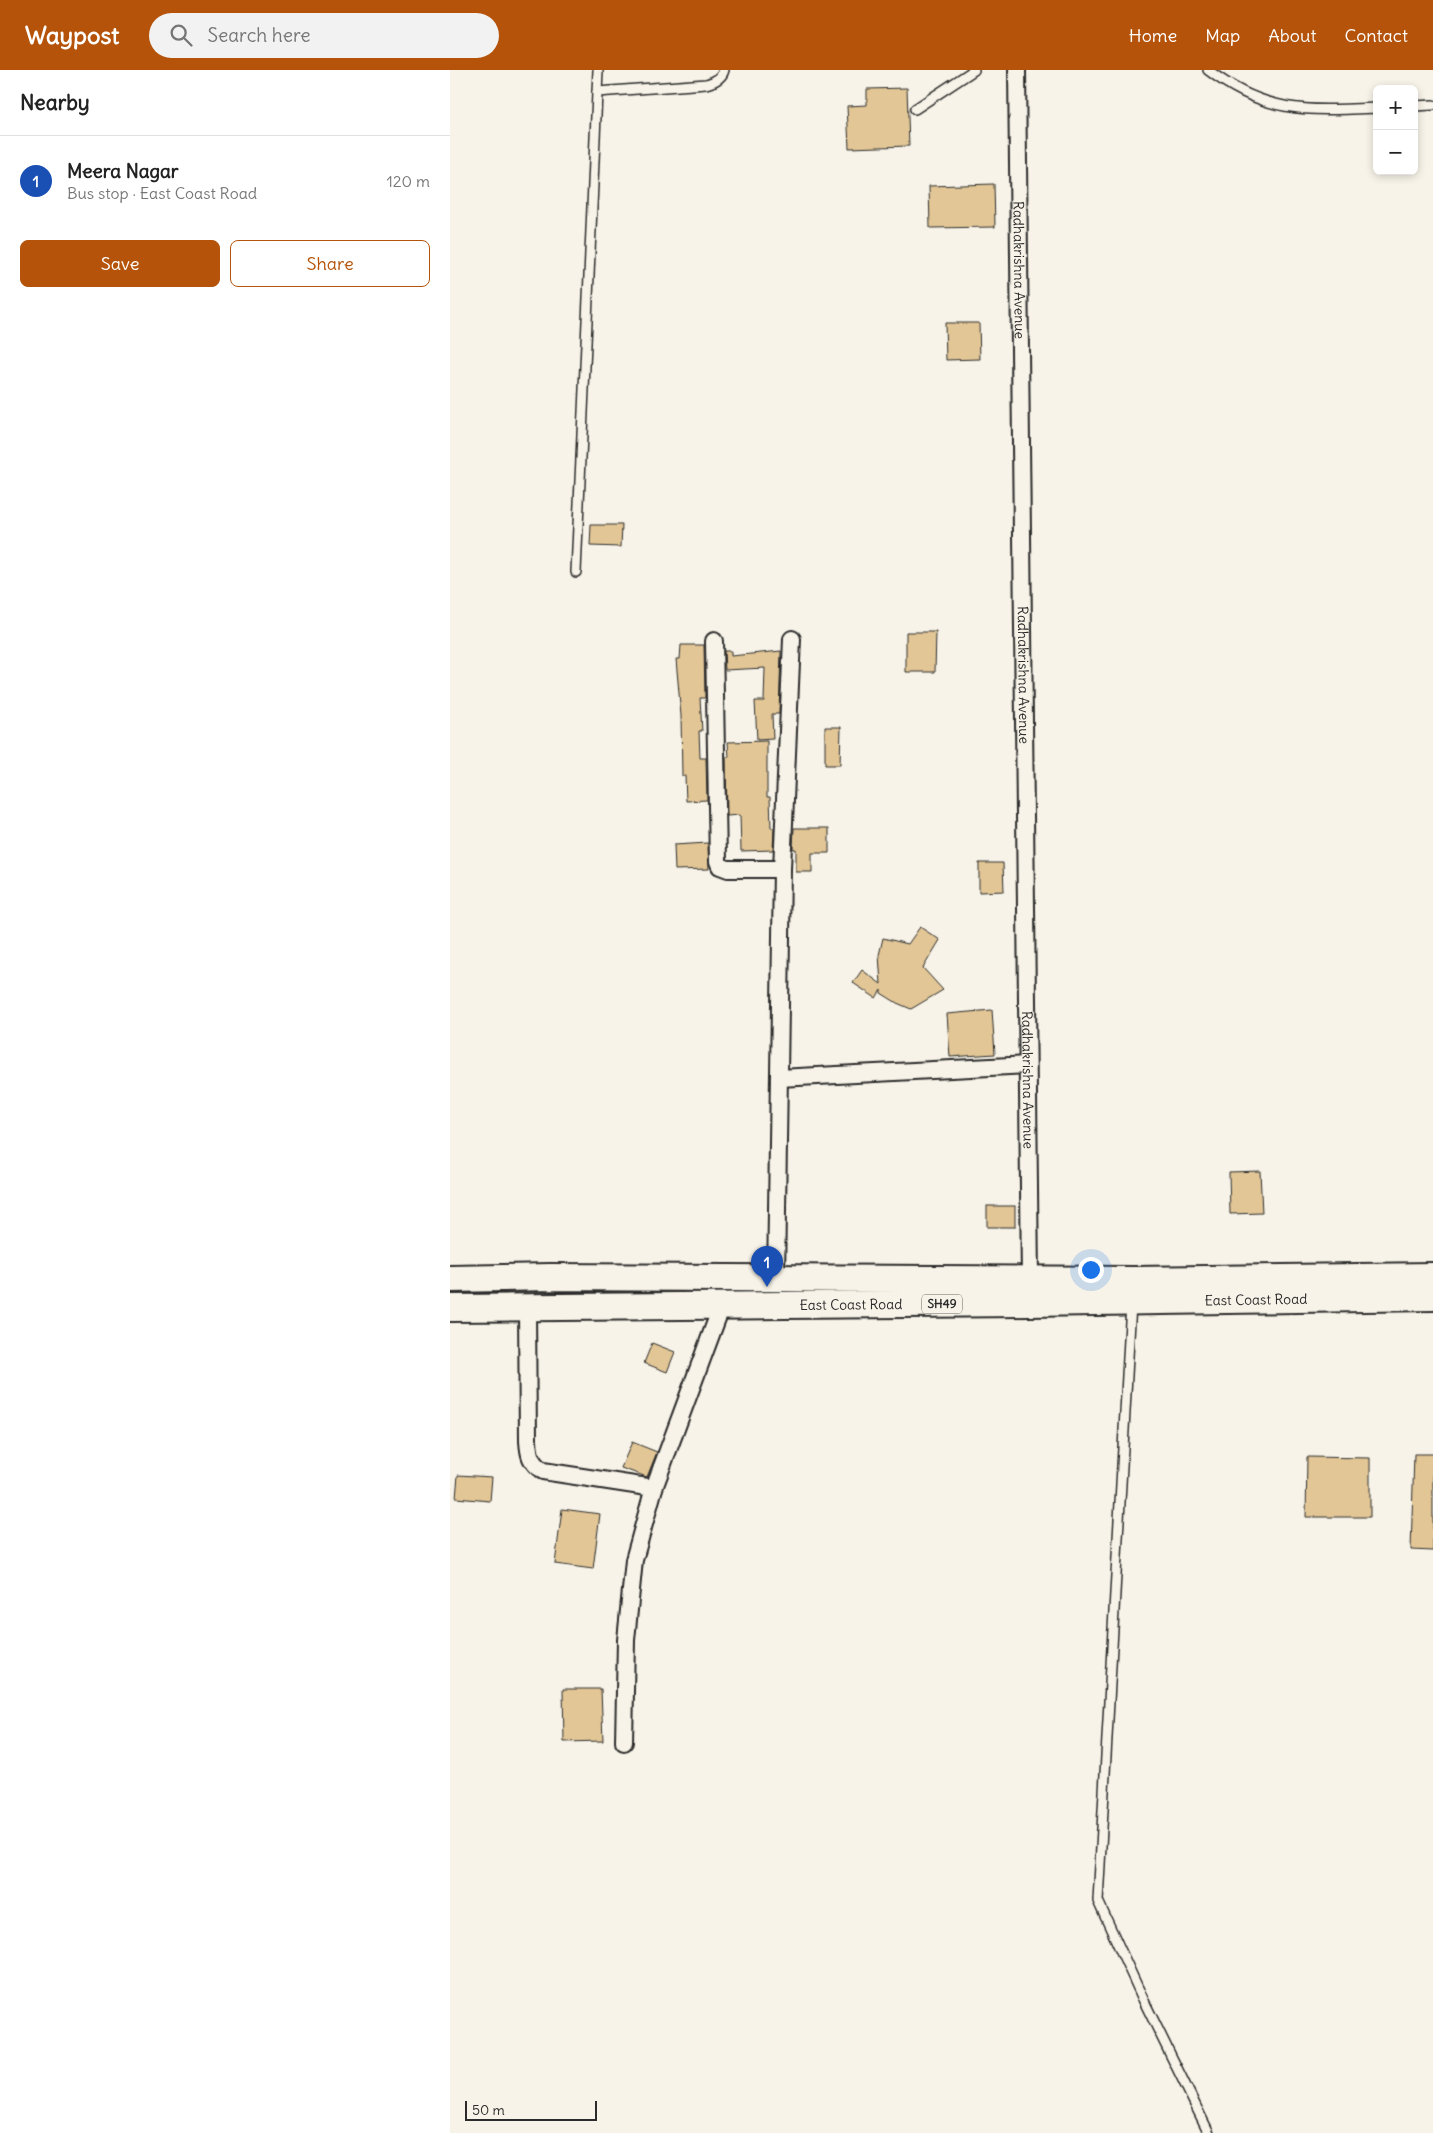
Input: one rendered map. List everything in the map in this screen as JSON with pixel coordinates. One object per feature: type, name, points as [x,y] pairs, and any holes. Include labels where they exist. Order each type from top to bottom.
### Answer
[{"type":"main road","name":"East Coast Road","points":[[450,1279],[550,1277],[1030,1280],[1433,1276]]},
{"type":"main road","name":"East Coast Road","points":[[450,1308],[1433,1297]]},
{"type":"street","name":"Radhakrishna Avenue","points":[[1017,70],[1030,1280]]},
{"type":"street","points":[[776,1279],[782,869],[792,640]]},
{"type":"street","points":[[714,641],[718,862],[723,868],[728,869],[782,869]]},
{"type":"street","points":[[779,1078],[1027,1065]]},
{"type":"street","points":[[624,1742],[626,1640],[634,1560],[654,1488],[722,1305]]},
{"type":"street","points":[[527,1307],[528,1441],[529,1456],[534,1465],[543,1471],[654,1488]]},
{"type":"lane","points":[[576,572],[598,70]]},
{"type":"lane","points":[[597,92],[706,84],[718,79],[724,70]]},
{"type":"lane","points":[[915,110],[974,70]]},
{"type":"lane","points":[[1208,70],[1227,84],[1255,99],[1282,106],[1327,110],[1373,108]]},
{"type":"lane","points":[[1418,106],[1433,105]]},
{"type":"lane","points":[[1131,1300],[1098,1901],[1143,1999],[1210,2133]]},
{"type":"building","points":[[907,88],[909,146],[849,148],[847,106],[867,105],[867,89]]},
{"type":"building","points":[[994,184],[995,227],[930,228],[929,186]]},
{"type":"building","points":[[945,323],[979,323],[980,359],[946,360]]},
{"type":"building","points":[[591,525],[622,525],[621,547],[590,546]]},
{"type":"building","points":[[906,632],[936,632],[935,672],[906,672]]},
{"type":"building","points":[[681,645],[704,645],[705,698],[700,698],[702,731],[699,731],[700,758],[706,758],[707,800],[686,801],[685,776],[682,776],[681,716],[676,659],[680,659]]},
{"type":"building","points":[[724,651],[731,651],[731,656],[781,651],[779,714],[772,714],[773,739],[757,740],[755,701],[764,701],[765,668],[725,670]]},
{"type":"building","points":[[825,727],[841,727],[840,765],[825,765]]},
{"type":"building","points":[[767,741],[767,797],[770,797],[771,828],[774,828],[773,850],[741,851],[740,815],[727,816],[726,757],[729,757],[728,742]]},
{"type":"building","points":[[794,828],[829,828],[829,853],[812,853],[812,872],[796,872],[796,849],[793,849]]},
{"type":"building","points":[[708,843],[709,869],[675,870],[674,845]]},
{"type":"building","points":[[979,863],[1003,863],[1004,891],[979,892]]},
{"type":"building","points":[[920,927],[940,940],[923,968],[943,990],[911,1009],[881,993],[881,990],[876,998],[853,983],[862,970],[881,984],[879,955],[883,938],[908,944]]},
{"type":"building","points":[[992,1010],[995,1054],[950,1057],[947,1014]]},
{"type":"building","points":[[1260,1171],[1262,1213],[1230,1214],[1229,1172]]},
{"type":"building","points":[[987,1206],[1015,1206],[1015,1227],[987,1227]]},
{"type":"building","points":[[652,1343],[675,1352],[667,1372],[644,1363]]},
{"type":"building","points":[[632,1442],[657,1452],[647,1477],[621,1468]]},
{"type":"building","points":[[1414,1454],[1433,1454],[1433,1551],[1411,1550]]},
{"type":"building","points":[[1307,1457],[1370,1458],[1370,1517],[1306,1517]]},
{"type":"building","points":[[458,1475],[492,1477],[490,1501],[456,1498]]},
{"type":"building","points":[[562,1509],[600,1514],[593,1569],[555,1564]]},
{"type":"building","points":[[563,1689],[601,1689],[603,1741],[564,1742]]},
{"type":"place","name":"Meera Nagar","points":[[767,1287]]}]
